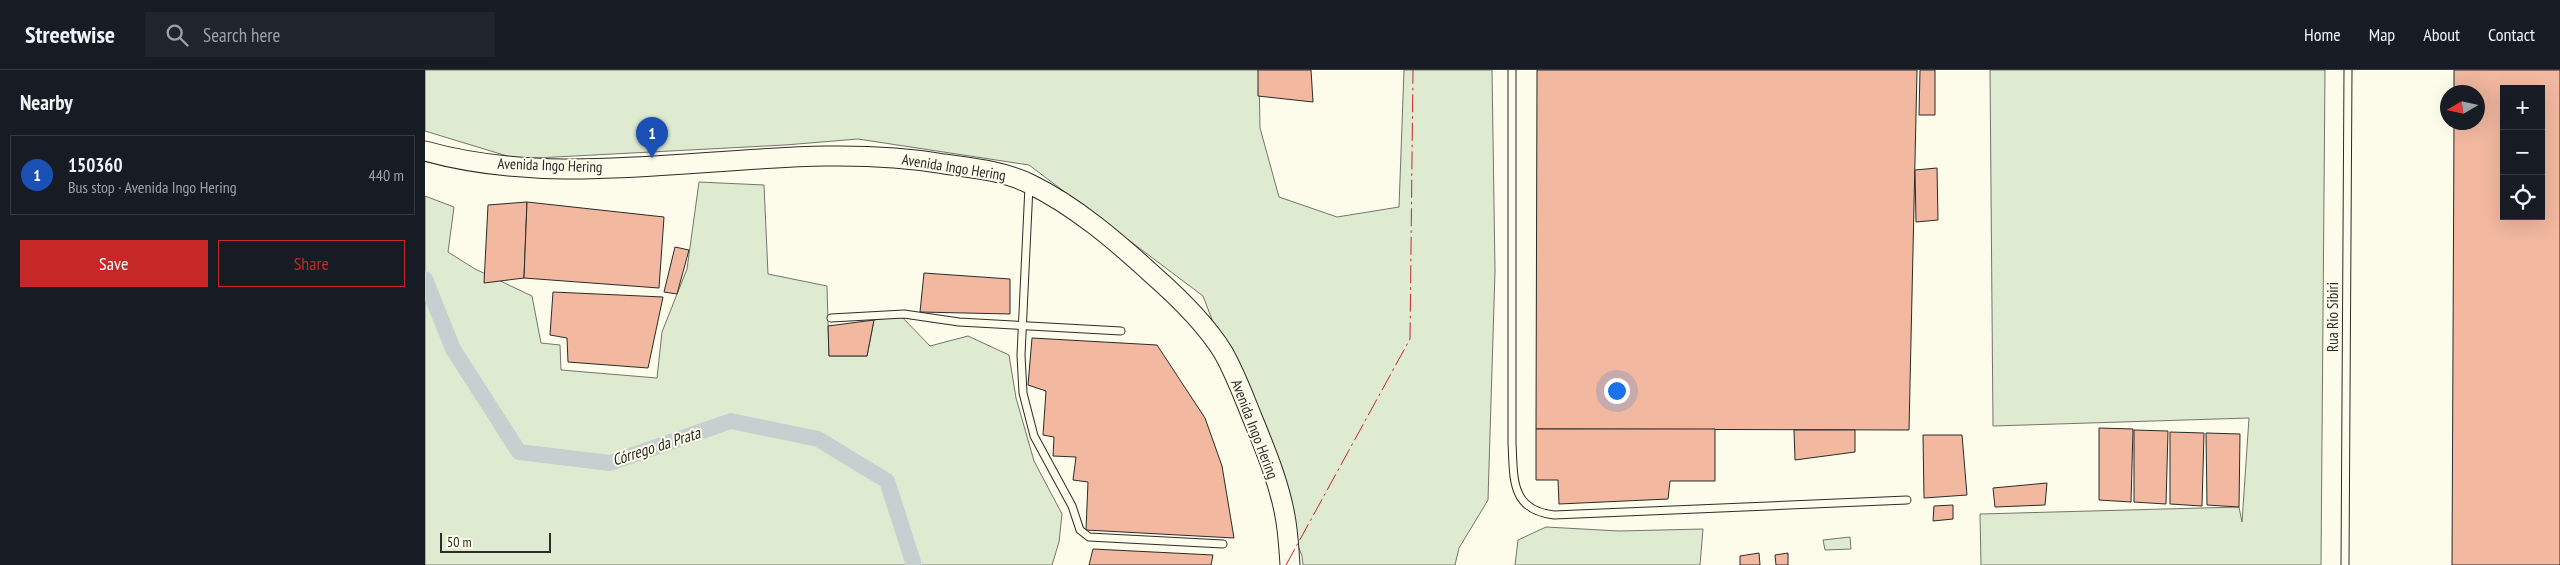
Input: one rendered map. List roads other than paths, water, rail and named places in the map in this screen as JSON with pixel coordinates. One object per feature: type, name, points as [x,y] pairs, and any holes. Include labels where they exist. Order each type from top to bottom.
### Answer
[{"type":"main road","name":"Avenida Ingo Hering","points":[[425,151],[453,159],[534,167],[629,167],[855,154],[918,159],[967,167],[1008,175],[1029,184],[1076,211],[1133,256],[1178,297],[1222,350],[1237,380],[1274,475],[1285,517],[1290,565]]},
{"type":"lane","points":[[1512,70],[1512,443],[1515,484],[1526,506],[1539,513],[1554,515],[1907,500]]},
{"type":"lane","name":"Rua Rio Sibiri","points":[[2345,565],[2348,70]]},
{"type":"lane","points":[[1029,184],[1022,325],[1023,393],[1027,416],[1034,436],[1072,506],[1080,530],[1089,537],[1223,544]]},
{"type":"lane","points":[[831,318],[904,314],[959,322],[1121,331]]},
{"type":"waterway","name":"Córrego da Prata","points":[[425,279],[453,349],[519,452],[610,463],[731,421],[818,439],[887,481],[914,565]]},
{"type":"place","name":"150360","points":[[652,158]]}]
